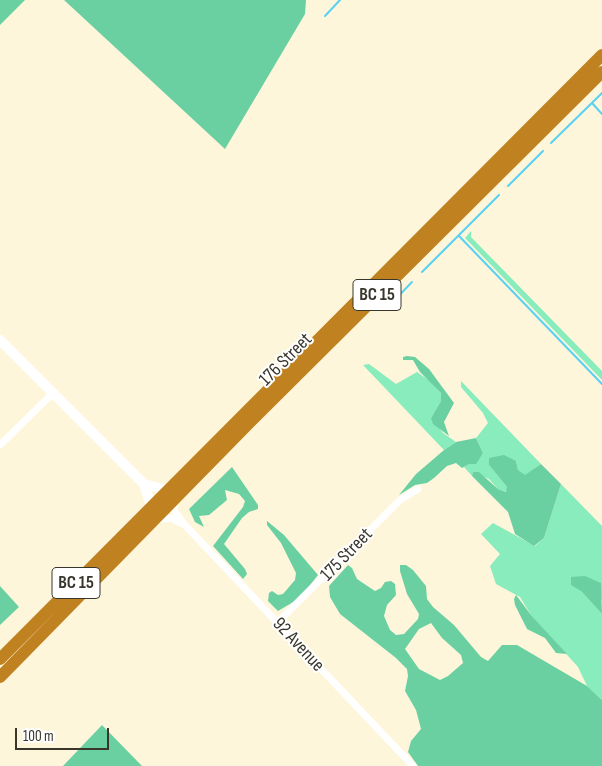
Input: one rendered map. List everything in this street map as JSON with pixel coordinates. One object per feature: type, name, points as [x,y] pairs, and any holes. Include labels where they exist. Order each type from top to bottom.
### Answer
[{"type":"highway","name":"176 Street","points":[[0,677],[154,520],[171,494],[602,55]]},
{"type":"highway","name":"176 Street","points":[[0,659],[151,506],[171,494],[602,72]]},
{"type":"street","points":[[0,340],[144,484],[171,494]]},
{"type":"street","points":[[0,446],[53,393]]},
{"type":"street","points":[[144,484],[151,506]]},
{"type":"street","name":"175 Street","points":[[278,623],[400,500],[418,489]]},
{"type":"street","name":"92 Avenue","points":[[171,494],[174,510],[184,524],[413,766]]},
{"type":"street","points":[[154,520],[170,518],[184,524]]},
{"type":"green space","points":[[0,0],[25,0],[0,25]]},
{"type":"green space","points":[[64,0],[306,0],[305,14],[225,149]]},
{"type":"green space","points":[[471,231],[471,237],[602,371],[602,380],[465,238]]},
{"type":"green space","points":[[403,357],[415,357],[429,369],[454,403],[444,422],[449,436],[433,424],[431,418],[441,401],[441,393],[420,372],[413,360],[403,360]]},
{"type":"green space","points":[[369,364],[396,384],[417,372],[430,381],[441,393],[441,401],[431,418],[443,433],[456,442],[444,450],[363,365]]},
{"type":"green space","points":[[461,381],[541,464],[525,476],[518,470],[516,461],[489,465],[507,487],[507,492],[498,489],[489,479],[473,472],[472,476],[464,467],[483,453],[476,438],[488,423],[483,413],[461,387]]},
{"type":"green space","points":[[476,438],[483,453],[476,464],[469,464],[462,468],[456,463],[447,466],[427,483],[415,485],[399,495],[416,474],[444,450],[456,442]]},
{"type":"green space","points":[[504,455],[516,461],[518,470],[525,475],[541,464],[561,484],[544,538],[534,546],[515,534],[508,512],[472,476],[473,472],[479,472],[498,489],[506,492],[507,487],[489,465],[489,458]]},
{"type":"green space","points":[[232,467],[258,505],[258,509],[249,512],[242,518],[224,544],[245,569],[247,574],[243,579],[213,546],[243,507],[245,501],[239,494],[225,490],[227,500],[209,515],[199,516],[204,527],[195,522],[189,509]]},
{"type":"green space","points":[[561,484],[602,526],[602,600],[600,598],[600,583],[589,579],[581,591],[602,614],[602,700],[587,686],[578,667],[531,615],[520,597],[496,584],[490,566],[500,554],[481,534],[493,523],[535,546],[544,538]]},
{"type":"green space","points":[[267,521],[284,535],[318,575],[300,598],[278,611],[268,601],[269,593],[272,591],[278,595],[283,594],[295,580],[296,573],[281,543],[267,525]]},
{"type":"green space","points":[[348,565],[352,568],[357,579],[375,591],[381,588],[385,582],[391,581],[395,584],[396,595],[387,605],[384,616],[390,630],[396,635],[404,634],[418,619],[419,614],[407,594],[400,571],[400,565],[406,565],[413,570],[426,586],[427,599],[433,607],[454,625],[481,657],[488,661],[502,645],[517,645],[587,686],[602,700],[602,766],[418,766],[408,752],[411,741],[421,729],[416,710],[405,691],[408,676],[407,669],[396,658],[340,614],[330,597],[329,586]],"holes":[[[431,623],[442,638],[461,655],[463,663],[448,676],[440,680],[419,669],[405,649],[419,629]]]},
{"type":"green space","points":[[585,576],[601,583],[602,614],[581,591],[571,585],[571,577]]},
{"type":"green space","points":[[0,586],[19,607],[0,625]]},
{"type":"green space","points":[[516,595],[531,615],[567,654],[556,653],[545,638],[527,629],[515,605],[514,599]]},
{"type":"green space","points":[[102,725],[142,766],[63,766]]},
{"type":"waterway","points":[[325,16],[340,0]]},
{"type":"waterway","points":[[551,143],[602,93]]},
{"type":"waterway","points":[[592,103],[602,114]]},
{"type":"waterway","points":[[508,186],[543,151]]},
{"type":"waterway","points":[[422,272],[499,195]]},
{"type":"waterway","points":[[459,236],[602,384]]},
{"type":"waterway","points":[[390,305],[412,282]]}]
